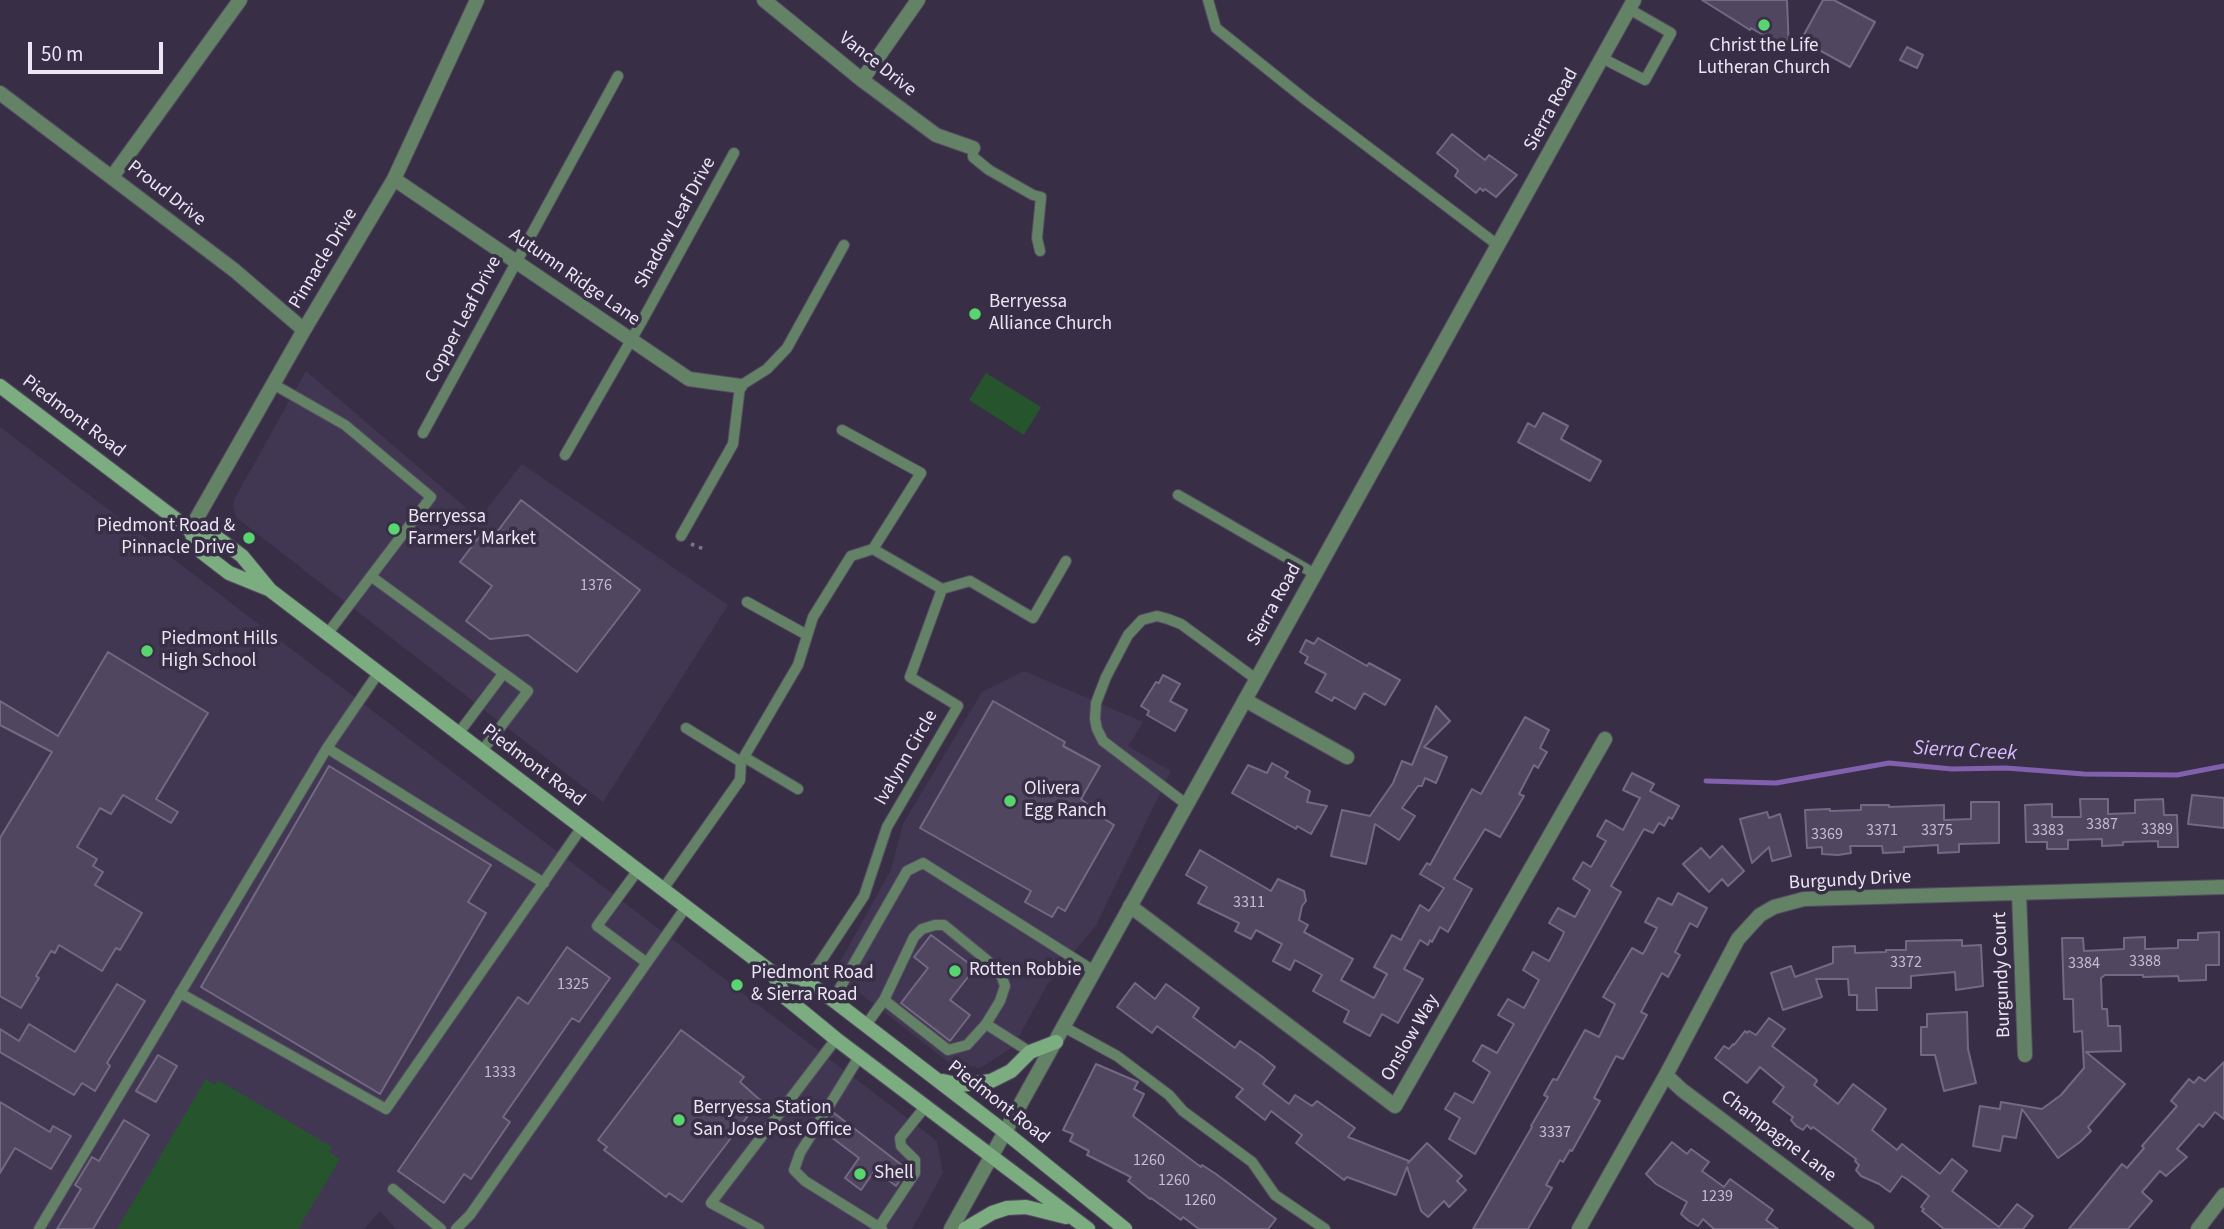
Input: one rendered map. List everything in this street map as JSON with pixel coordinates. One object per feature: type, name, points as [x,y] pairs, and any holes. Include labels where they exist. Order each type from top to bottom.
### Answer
[{"type":"main road","name":"Piedmont Road","points":[[0,386],[190,530],[211,533],[242,556],[270,590],[773,973],[786,998],[836,1040],[1082,1225]]},
{"type":"main road","name":"Piedmont Road","points":[[190,530],[198,550],[229,573],[270,590]]},
{"type":"main road","name":"Piedmont Road","points":[[773,973],[801,978],[832,1000],[1005,1132],[1125,1229]]},
{"type":"main road","points":[[935,1079],[960,1085],[991,1081],[1010,1071],[1030,1052],[1056,1042]]},
{"type":"main road","points":[[965,1229],[992,1213],[1026,1208],[1050,1211],[1082,1225]]},
{"type":"street","points":[[112,177],[240,0]]},
{"type":"street","name":"Pinnacle Drive","points":[[190,530],[394,179],[477,0]]},
{"type":"street","name":"Vance Drive","points":[[764,0],[862,80],[936,135],[974,148]]},
{"type":"street","points":[[862,80],[918,0]]},
{"type":"street","name":"Sierra Road","points":[[951,1229],[1631,4]]},
{"type":"street","name":"Proud Drive","points":[[0,93],[234,270],[304,330]]},
{"type":"street","name":"Autumn Ridge Lane","points":[[394,179],[689,379],[740,386]]},
{"type":"street","points":[[1245,700],[1347,757]]},
{"type":"street","name":"Onslow Way","points":[[1130,906],[1395,1106],[1605,739]]},
{"type":"street","name":"Burgundy Drive","points":[[1579,1229],[1666,1075],[1738,939],[1760,915],[1773,907],[1804,899],[2224,887]]},
{"type":"street","name":"Burgundy Court","points":[[2019,893],[2025,1055]]},
{"type":"street","name":"Champagne Lane","points":[[1666,1075],[1682,1090],[1867,1229]]},
{"type":"street","points":[[2198,1229],[2224,1195]]},
{"type":"lane","points":[[1208,0],[1216,29],[1499,246]]},
{"type":"lane","points":[[1602,58],[1645,80],[1671,33],[1631,4]]},
{"type":"lane","name":"Copper Leaf Drive","points":[[423,433],[618,76]]},
{"type":"lane","points":[[974,148],[973,157],[989,170],[1041,197],[1037,238],[1040,251]]},
{"type":"lane","name":"Shadow Leaf Drive","points":[[565,455],[734,153]]},
{"type":"lane","points":[[681,536],[733,444],[740,386],[767,369],[787,348],[844,244]]},
{"type":"lane","points":[[273,384],[345,425],[431,497],[328,633]]},
{"type":"lane","points":[[663,889],[740,780],[743,759],[798,665],[813,617],[851,556],[873,550],[921,473],[842,430]]},
{"type":"lane","points":[[1178,495],[1315,575]]},
{"type":"lane","points":[[873,550],[942,589],[970,581],[1033,618],[1066,561]]},
{"type":"lane","points":[[372,577],[528,691],[482,751]]},
{"type":"lane","name":"Ivalynn Circle","points":[[801,978],[817,967],[864,896],[887,827],[958,706],[911,677],[942,589]]},
{"type":"lane","points":[[747,602],[807,635]]},
{"type":"lane","points":[[1186,804],[1103,741],[1097,729],[1096,703],[1128,635],[1142,620],[1157,616],[1168,619],[1181,624],[1256,679]]},
{"type":"lane","points":[[40,1229],[327,748],[379,673]]},
{"type":"lane","points":[[458,734],[503,674]]},
{"type":"lane","points":[[686,728],[798,789]]},
{"type":"lane","points":[[327,748],[544,883]]},
{"type":"lane","points":[[180,993],[386,1109],[582,827]]},
{"type":"lane","points":[[832,1000],[908,871],[923,863],[1094,971]]},
{"type":"lane","points":[[638,870],[597,926],[648,963]]},
{"type":"lane","points":[[456,1229],[470,1215],[686,907]]},
{"type":"lane","points":[[866,1026],[884,1000],[914,937],[922,929],[935,925],[944,925],[988,961],[1002,977],[1005,986],[1000,1001],[986,1024],[967,1045],[948,1050],[884,1000]]},
{"type":"lane","points":[[986,1024],[1030,1052]]},
{"type":"lane","points":[[1064,1027],[1117,1056],[1168,1094],[1183,1111],[1252,1162],[1275,1195],[1325,1229]]},
{"type":"lane","points":[[759,1229],[711,1203],[836,1040]]},
{"type":"lane","points":[[859,1057],[800,1153],[794,1170],[805,1181],[881,1228],[915,1173],[915,1160],[901,1146],[900,1138],[925,1107]]},
{"type":"lane","points":[[393,1189],[441,1229]]},
{"type":"path","points":[[691,544],[704,550]]},
{"type":"shaded area","points":[[306,371],[479,519],[522,464],[728,605],[603,802],[237,518],[233,508],[234,500]]},
{"type":"shaded area","name":"Piedmont Hills High School","points":[[0,427],[937,1141],[943,1173],[912,1229],[396,1229],[380,1211],[364,1229],[0,1229]]},
{"type":"shaded area","points":[[1024,671],[1143,722],[1128,746],[1171,771],[1096,925],[1047,985],[1013,1047],[980,1068],[947,1061],[834,973],[891,870],[903,824],[982,692]]},
{"type":"green space","points":[[986,373],[1041,407],[1024,435],[969,400]]},
{"type":"green space","points":[[206,1079],[215,1085],[218,1080],[332,1147],[329,1152],[340,1159],[298,1229],[117,1229]]},
{"type":"building","name":"Christ the Life Lutheran Church","points":[[1702,0],[1787,0],[1789,50],[1751,28],[1750,30]]},
{"type":"building","points":[[1823,0],[1834,0],[1875,22],[1850,67],[1801,40]]},
{"type":"building","points":[[1907,47],[1923,55],[1917,68],[1900,60]]},
{"type":"building","points":[[1452,134],[1485,160],[1489,155],[1517,175],[1496,197],[1480,188],[1476,193],[1455,176],[1457,169],[1437,153]]},
{"type":"building","points":[[1543,413],[1568,426],[1561,439],[1601,461],[1590,481],[1518,442],[1528,423],[1535,427]]},
{"type":"building","points":[[521,500],[640,590],[577,672],[528,635],[490,639],[466,621],[492,586],[460,562],[485,529],[494,536]]},
{"type":"building","points":[[1318,638],[1367,666],[1369,663],[1400,680],[1385,705],[1364,693],[1355,709],[1334,697],[1332,701],[1316,692],[1326,674],[1305,663],[1308,657],[1300,652],[1306,640],[1314,644]]},
{"type":"building","points":[[108,652],[208,713],[156,799],[178,812],[171,823],[123,795],[111,814],[100,808],[77,847],[97,859],[93,866],[103,872],[95,885],[142,913],[120,950],[116,948],[102,971],[59,945],[55,953],[51,951],[21,1008],[0,996],[0,838],[52,752],[0,725],[0,701],[58,736]]},
{"type":"building","points":[[1163,675],[1180,684],[1170,701],[1187,710],[1175,731],[1147,715],[1149,711],[1141,706]]},
{"type":"building","name":"Olivera Egg Ranch","points":[[993,701],[1065,742],[1063,746],[1100,766],[1081,799],[1096,811],[1095,813],[1114,825],[1065,911],[1058,907],[1052,917],[1025,902],[1031,891],[920,828]]},
{"type":"building","points":[[1436,706],[1450,721],[1424,747],[1447,757],[1436,783],[1425,778],[1422,786],[1418,786],[1402,808],[1415,816],[1399,840],[1375,824],[1366,864],[1331,856],[1342,810],[1370,816],[1393,783],[1402,761],[1412,765]]},
{"type":"building","points":[[1525,717],[1549,730],[1540,748],[1547,752],[1538,768],[1534,765],[1519,794],[1524,796],[1500,837],[1485,829],[1454,879],[1472,889],[1448,932],[1440,927],[1428,945],[1420,940],[1404,969],[1423,979],[1398,1023],[1382,1014],[1370,1036],[1344,1022],[1349,1011],[1313,991],[1322,975],[1295,960],[1290,970],[1273,961],[1282,944],[1256,930],[1251,939],[1235,931],[1239,923],[1198,903],[1207,887],[1186,875],[1200,850],[1271,891],[1278,879],[1304,891],[1306,901],[1299,920],[1308,925],[1304,932],[1353,959],[1341,980],[1374,998],[1387,974],[1374,967],[1392,935],[1401,940],[1420,905],[1429,911],[1444,888],[1420,874],[1427,863],[1430,865],[1472,789],[1481,794]]},
{"type":"building","points":[[1272,763],[1288,772],[1285,777],[1310,791],[1307,802],[1327,806],[1311,834],[1297,826],[1296,829],[1232,793],[1248,765],[1267,773]]},
{"type":"building","points":[[329,766],[491,865],[468,902],[486,913],[380,1094],[201,987]]},
{"type":"building","points":[[1632,773],[1654,784],[1650,791],[1679,806],[1672,819],[1669,817],[1664,826],[1659,823],[1653,833],[1644,829],[1611,886],[1621,892],[1475,1154],[1449,1139],[1460,1118],[1445,1109],[1455,1093],[1473,1103],[1490,1072],[1473,1061],[1482,1045],[1497,1053],[1514,1024],[1498,1015],[1508,999],[1524,1008],[1539,980],[1523,970],[1533,952],[1549,961],[1564,932],[1549,923],[1558,908],[1575,917],[1590,890],[1573,879],[1583,862],[1591,867],[1606,841],[1597,836],[1606,820],[1623,830],[1640,798],[1623,790]]},
{"type":"building","points":[[2192,795],[2224,798],[2224,828],[2188,824]]},
{"type":"building","points":[[2080,799],[2108,799],[2108,814],[2135,813],[2135,800],[2163,799],[2164,815],[2177,815],[2178,847],[2158,847],[2158,841],[2123,842],[2123,845],[2102,846],[2102,839],[2068,840],[2068,849],[2047,849],[2047,842],[2026,842],[2025,805],[2052,804],[2052,817],[2081,817]]},
{"type":"building","points":[[1971,802],[1999,802],[1999,843],[1959,844],[1959,852],[1938,853],[1938,845],[1904,847],[1904,852],[1883,853],[1882,846],[1850,846],[1851,853],[1838,855],[1822,854],[1822,847],[1807,848],[1805,810],[1861,810],[1861,805],[1944,805],[1944,820],[1971,819]]},
{"type":"building","points":[[1767,812],[1769,818],[1780,814],[1791,856],[1772,861],[1769,847],[1752,863],[1740,819]]},
{"type":"building","points":[[1722,846],[1744,871],[1728,886],[1722,879],[1709,892],[1683,864],[1701,848],[1710,858]]},
{"type":"building","points":[[1678,893],[1707,908],[1697,927],[1690,923],[1675,952],[1680,955],[1668,977],[1662,973],[1641,1012],[1647,1015],[1623,1059],[1616,1056],[1594,1098],[1600,1101],[1572,1151],[1570,1150],[1563,1162],[1560,1160],[1546,1185],[1552,1188],[1528,1229],[1473,1229],[1548,1097],[1544,1095],[1553,1079],[1557,1080],[1585,1030],[1599,1037],[1615,1004],[1603,997],[1632,948],[1643,954],[1657,928],[1645,922],[1658,898],[1672,905]]},
{"type":"building","points":[[2219,932],[2219,965],[2206,965],[2206,980],[2179,981],[2178,976],[2143,975],[2105,975],[2101,978],[2102,1009],[2107,1009],[2108,1026],[2120,1026],[2121,1051],[2086,1052],[2125,1084],[2088,1127],[2091,1131],[2080,1142],[2058,1158],[2022,1109],[2016,1138],[2003,1136],[2000,1151],[1973,1146],[1980,1106],[2000,1109],[2001,1102],[2042,1109],[2061,1095],[2084,1068],[2082,1031],[2074,1032],[2073,999],[2064,999],[2062,938],[2083,938],[2084,951],[2124,949],[2124,938],[2145,937],[2145,949],[2178,948],[2178,940],[2198,940],[2198,933]]},
{"type":"building","points":[[931,935],[975,968],[950,1000],[970,1015],[950,1041],[901,1003],[928,968],[914,957]]},
{"type":"building","points":[[1962,940],[1962,946],[1981,945],[1983,986],[1956,990],[1955,972],[1911,976],[1911,988],[1876,988],[1877,1010],[1857,1010],[1857,995],[1849,995],[1848,979],[1816,979],[1822,997],[1783,1010],[1771,973],[1791,966],[1795,977],[1833,963],[1833,947],[1855,946],[1855,953],[1886,952],[1906,950],[1906,941]]},
{"type":"building","points":[[567,947],[610,978],[579,1022],[572,1018],[503,1117],[510,1122],[471,1179],[464,1174],[444,1203],[398,1171],[518,997],[528,1004]]},
{"type":"building","points":[[1135,983],[1155,999],[1166,984],[1199,1008],[1193,1017],[1235,1048],[1240,1041],[1260,1055],[1275,1067],[1263,1084],[1289,1104],[1295,1095],[1312,1106],[1317,1101],[1355,1128],[1348,1137],[1409,1161],[1408,1163],[1427,1143],[1462,1176],[1457,1181],[1466,1190],[1449,1207],[1444,1201],[1428,1217],[1421,1211],[1407,1167],[1396,1195],[1347,1177],[1344,1180],[1296,1143],[1302,1135],[1271,1111],[1265,1120],[1236,1097],[1243,1089],[1157,1026],[1152,1033],[1117,1007]]},
{"type":"building","points":[[117,984],[145,1001],[107,1063],[110,1066],[95,1091],[82,1083],[74,1095],[0,1052],[0,1029],[19,1041],[29,1024],[75,1052]]},
{"type":"building","points":[[1967,1012],[1968,1049],[1976,1083],[1944,1091],[1935,1055],[1921,1055],[1921,1027],[1927,1027],[1927,1014]]},
{"type":"building","points":[[1769,1018],[1785,1029],[1772,1046],[1816,1079],[1814,1085],[1838,1104],[1853,1084],[1886,1109],[1872,1130],[1897,1150],[1902,1144],[1940,1174],[1952,1159],[1967,1171],[1952,1191],[1999,1227],[2017,1204],[2033,1216],[2023,1229],[1944,1229],[1922,1211],[1924,1209],[1921,1207],[1929,1196],[1907,1179],[1902,1176],[1890,1192],[1861,1176],[1856,1170],[1859,1165],[1856,1159],[1813,1127],[1811,1129],[1807,1125],[1803,1130],[1796,1126],[1791,1120],[1793,1117],[1773,1102],[1784,1087],[1760,1067],[1747,1083],[1715,1058],[1724,1046],[1729,1049],[1734,1045],[1745,1031],[1756,1035]]},
{"type":"building","name":"Berryessa Station San Jose Post Office","points":[[681,1030],[744,1077],[740,1082],[760,1100],[682,1202],[669,1193],[666,1197],[604,1150],[607,1147],[598,1140]]},
{"type":"building","points":[[158,1055],[177,1066],[156,1102],[136,1091]]},
{"type":"building","points":[[2224,1062],[2224,1119],[2215,1112],[2203,1127],[2199,1124],[2177,1149],[2187,1157],[2166,1176],[2160,1171],[2142,1192],[2152,1201],[2128,1229],[2069,1229],[2122,1164],[2127,1168],[2144,1148],[2142,1146],[2177,1106],[2171,1101],[2189,1079],[2194,1083],[2199,1077],[2205,1081]]},
{"type":"building","points":[[1096,1064],[1138,1082],[1134,1089],[1144,1094],[1133,1116],[1276,1219],[1268,1229],[1199,1229],[1150,1199],[1128,1181],[1131,1177],[1087,1155],[1089,1151],[1070,1141],[1073,1134],[1063,1130]]},
{"type":"building","points":[[0,1102],[50,1132],[53,1126],[71,1136],[51,1169],[15,1148],[0,1173]]},
{"type":"building","points":[[834,1113],[907,1169],[896,1186],[875,1170],[861,1190],[845,1178],[859,1158],[823,1131]]},
{"type":"building","points":[[124,1120],[149,1135],[93,1229],[57,1229],[81,1189],[75,1185],[92,1157],[99,1161]]},
{"type":"building","points":[[1672,1142],[1687,1154],[1691,1149],[1709,1162],[1702,1171],[1724,1187],[1730,1179],[1773,1210],[1766,1220],[1778,1229],[1714,1229],[1703,1219],[1698,1226],[1689,1221],[1681,1214],[1687,1202],[1656,1184],[1646,1174]]},
{"type":"waterway","name":"Sierra Creek","points":[[1706,781],[1776,783],[1889,763],[1952,769],[2006,768],[2084,774],[2177,775],[2224,766]]},
{"type":"place","name":"Christ the Life Lutheran Church","points":[[1764,25]]},
{"type":"place","name":"Berryessa Alliance Church","points":[[975,314]]},
{"type":"place","name":"Berryessa Farmers' Market","points":[[394,529]]},
{"type":"place","name":"Piedmont Road & Pinnacle Drive","points":[[249,538]]},
{"type":"place","name":"Piedmont Hills High School","points":[[147,651]]},
{"type":"place","name":"Olivera Egg Ranch","points":[[1010,801]]},
{"type":"place","name":"Rotten Robbie","points":[[955,971]]},
{"type":"place","name":"Piedmont Road & Sierra Road","points":[[737,985]]},
{"type":"place","name":"Berryessa Station San Jose Post Office","points":[[679,1120]]},
{"type":"place","name":"Shell","points":[[860,1174]]}]
